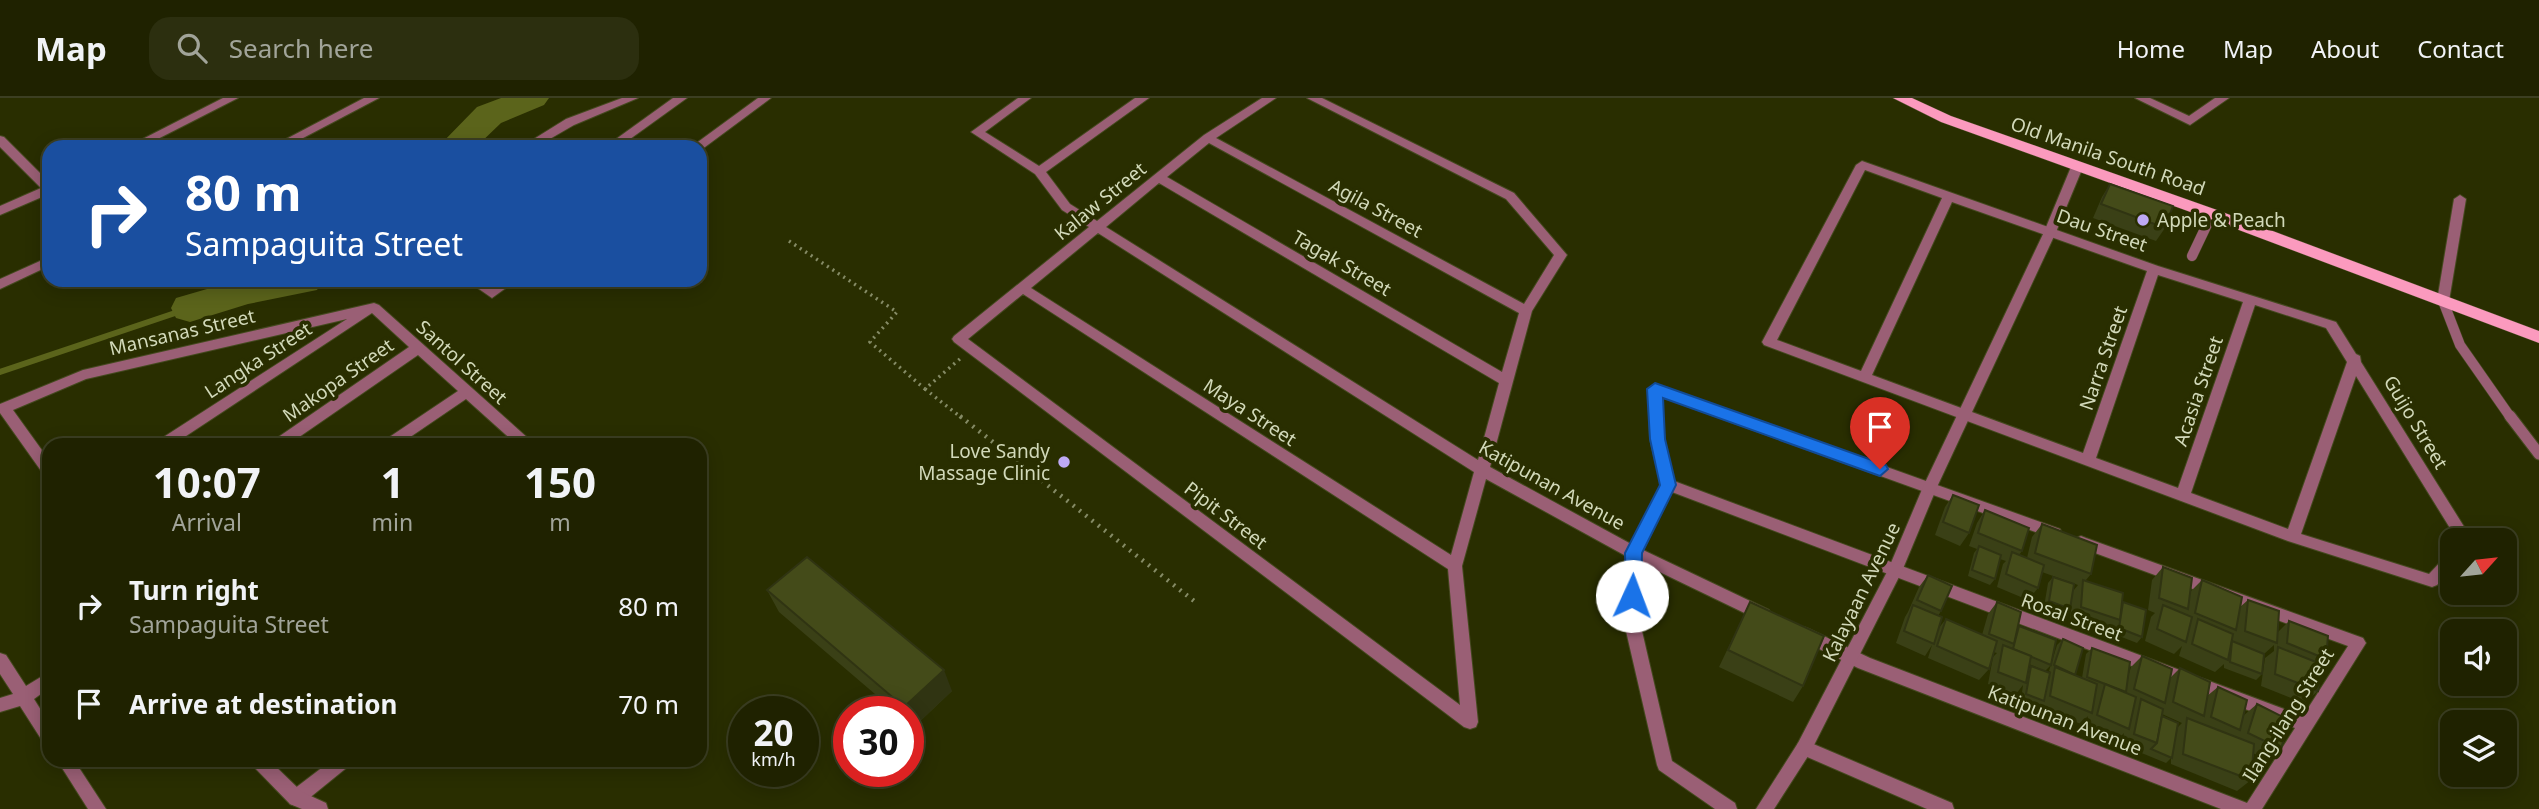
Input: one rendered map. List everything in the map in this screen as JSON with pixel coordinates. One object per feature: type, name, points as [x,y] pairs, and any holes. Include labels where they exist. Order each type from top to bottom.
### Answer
[{"type":"main road","name":"Old Manila South Road","points":[[1900,98],[1946,119],[2213,214],[2539,337]]},
{"type":"street","points":[[147,140],[232,98]]},
{"type":"street","points":[[291,140],[373,98]]},
{"type":"street","points":[[539,140],[570,122],[632,98]]},
{"type":"street","points":[[621,140],[681,98]]},
{"type":"street","points":[[707,140],[765,98]]},
{"type":"street","name":"Katipunan Avenue","points":[[1025,98],[977,132],[1039,171],[1066,207],[1481,469],[1634,553],[1852,657],[2241,809]]},
{"type":"street","points":[[1039,171],[1143,98]]},
{"type":"street","name":"Kalaw Street","points":[[959,340],[1208,138],[1270,98]]},
{"type":"street","points":[[1313,98],[1510,196],[1561,255],[1526,310],[1455,566]]},
{"type":"street","points":[[2141,98],[2190,121],[2222,98]]},
{"type":"street","name":"Agila Street","points":[[1208,138],[1526,310]]},
{"type":"street","points":[[0,139],[42,182]]},
{"type":"street","name":"Dau Street","points":[[1864,379],[1769,342],[1862,165],[1948,198],[2154,269],[2331,325]]},
{"type":"street","name":"Kalayaan Avenue","points":[[1764,809],[1804,748],[1895,572],[1930,487],[2050,232],[2077,167]]},
{"type":"street","name":"Tagak Street","points":[[1159,178],[1506,381]]},
{"type":"street","points":[[0,211],[42,192]]},
{"type":"street","points":[[1948,198],[1864,379],[2293,537],[2432,581],[2440,572]]},
{"type":"street","points":[[2443,301],[2460,199]]},
{"type":"street","points":[[0,284],[42,264]]},
{"type":"street","name":"Narra Street","points":[[2088,460],[2154,269]]},
{"type":"street","points":[[483,287],[492,293],[501,287]]},
{"type":"street","name":"Maya Street","points":[[1024,289],[1455,566]]},
{"type":"street","name":"Acasia Street","points":[[2183,495],[2250,300]]},
{"type":"street","name":"Santol Street","points":[[374,308],[467,392],[513,438]]},
{"type":"street","name":"Mansanas Street","points":[[42,461],[4,408],[83,375],[374,308]]},
{"type":"street","name":"Langka Street","points":[[173,438],[374,308]]},
{"type":"street","name":"Guijo Street","points":[[2331,325],[2355,359],[2458,528]]},
{"type":"street","name":"Pipit Street","points":[[959,340],[1470,722],[1455,566]]},
{"type":"street","name":"Makopa Street","points":[[288,438],[418,348]]},
{"type":"street","points":[[2293,537],[2355,359]]},
{"type":"street","points":[[1729,809],[1665,765],[1632,618],[1634,553],[1668,485],[1657,439],[1655,389],[1930,487]]},
{"type":"street","points":[[399,438],[467,392]]},
{"type":"street","name":"Rosal Street","points":[[1668,485],[2306,725]]},
{"type":"street","name":"Ilang-ilang Street","points":[[1930,487],[2358,643],[2253,809]]},
{"type":"street","points":[[0,660],[42,727]]},
{"type":"street","points":[[0,705],[22,698],[42,684]]},
{"type":"street","points":[[1804,748],[1946,809]]},
{"type":"street","points":[[70,767],[98,809]]},
{"type":"street","points":[[265,767],[296,798],[320,809]]},
{"type":"street","points":[[296,798],[335,767]]},
{"type":"lane","points":[[2192,256],[2213,214]]},
{"type":"lane","points":[[2443,301],[2460,345],[2489,390],[2539,454]]},
{"type":"path","points":[[789,241],[897,312],[870,342],[925,389],[1194,601]]},
{"type":"path","points":[[925,389],[973,349]]},
{"type":"building","points":[[2110,184],[2173,206],[2165,228],[2101,204]]},
{"type":"building","points":[[1953,495],[1979,505],[1969,533],[1943,522]]},
{"type":"building","points":[[1985,510],[2029,528],[2022,551],[1978,533]]},
{"type":"building","points":[[2042,524],[2097,545],[2091,574],[2035,553]]},
{"type":"building","points":[[1979,546],[2001,555],[1995,579],[1972,570]]},
{"type":"building","points":[[2012,552],[2044,565],[2038,588],[2006,574]]},
{"type":"building","points":[[807,557],[944,670],[916,696],[891,696],[767,590]]},
{"type":"building","points":[[2163,567],[2192,578],[2188,609],[2159,598]]},
{"type":"building","points":[[1928,575],[1952,586],[1941,611],[1917,600]]},
{"type":"building","points":[[2053,577],[2074,584],[2070,609],[2049,601]]},
{"type":"building","points":[[2083,580],[2123,593],[2120,620],[2081,607]]},
{"type":"building","points":[[2202,580],[2242,597],[2236,630],[2195,613]]},
{"type":"building","points":[[2248,600],[2279,611],[2277,643],[2245,631]]},
{"type":"building","points":[[1750,602],[1824,636],[1803,686],[1728,650]]},
{"type":"building","points":[[1997,602],[2021,612],[2014,644],[1989,634]]},
{"type":"building","points":[[2123,602],[2146,610],[2142,637],[2119,628]]},
{"type":"building","points":[[1913,605],[1942,617],[1934,644],[1904,631]]},
{"type":"building","points":[[2163,605],[2192,617],[2186,642],[2157,629]]},
{"type":"building","points":[[1946,619],[1997,641],[1989,669],[1937,646]]},
{"type":"building","points":[[2198,619],[2233,634],[2228,660],[2192,644]]},
{"type":"building","points":[[2289,621],[2328,636],[2326,659],[2287,643]]},
{"type":"building","points":[[2019,626],[2056,640],[2051,665],[2013,649]]},
{"type":"building","points":[[2063,639],[2083,648],[2075,675],[2054,665]]},
{"type":"building","points":[[2232,641],[2264,654],[2262,674],[2230,662]]},
{"type":"building","points":[[2003,645],[2031,656],[2026,683],[1998,672]]},
{"type":"building","points":[[2278,647],[2321,664],[2318,691],[2275,674]]},
{"type":"building","points":[[2092,648],[2130,662],[2126,692],[2087,677]]},
{"type":"building","points":[[2142,656],[2172,669],[2165,703],[2134,689]]},
{"type":"building","points":[[2031,666],[2050,673],[2044,701],[2026,694]]},
{"type":"building","points":[[2055,667],[2097,684],[2092,713],[2050,696]]},
{"type":"building","points":[[2180,668],[2210,682],[2204,716],[2173,702]]},
{"type":"building","points":[[2105,684],[2136,697],[2129,729],[2097,715]]},
{"type":"building","points":[[2218,687],[2247,700],[2240,730],[2211,717]]},
{"type":"building","points":[[2141,699],[2163,709],[2157,743],[2134,734]]},
{"type":"building","points":[[2257,704],[2289,720],[2281,749],[2248,733]]},
{"type":"building","points":[[2162,716],[2178,723],[2172,758],[2151,749],[2157,743]]},
{"type":"building","points":[[2187,718],[2254,744],[2251,780],[2183,754]]},
{"type":"waterway","points":[[462,140],[489,115],[532,98]]},
{"type":"waterway","points":[[190,308],[268,287]]},
{"type":"waterway","points":[[0,372],[190,308]]},
{"type":"place","name":"Apple & Peach","points":[[2143,220]]},
{"type":"place","name":"Love Sandy Massage Clinic","points":[[1064,462]]},
{"type":"route","points":[[1632,596],[1634,553],[1668,485],[1657,439],[1655,389],[1880,469]]}]
